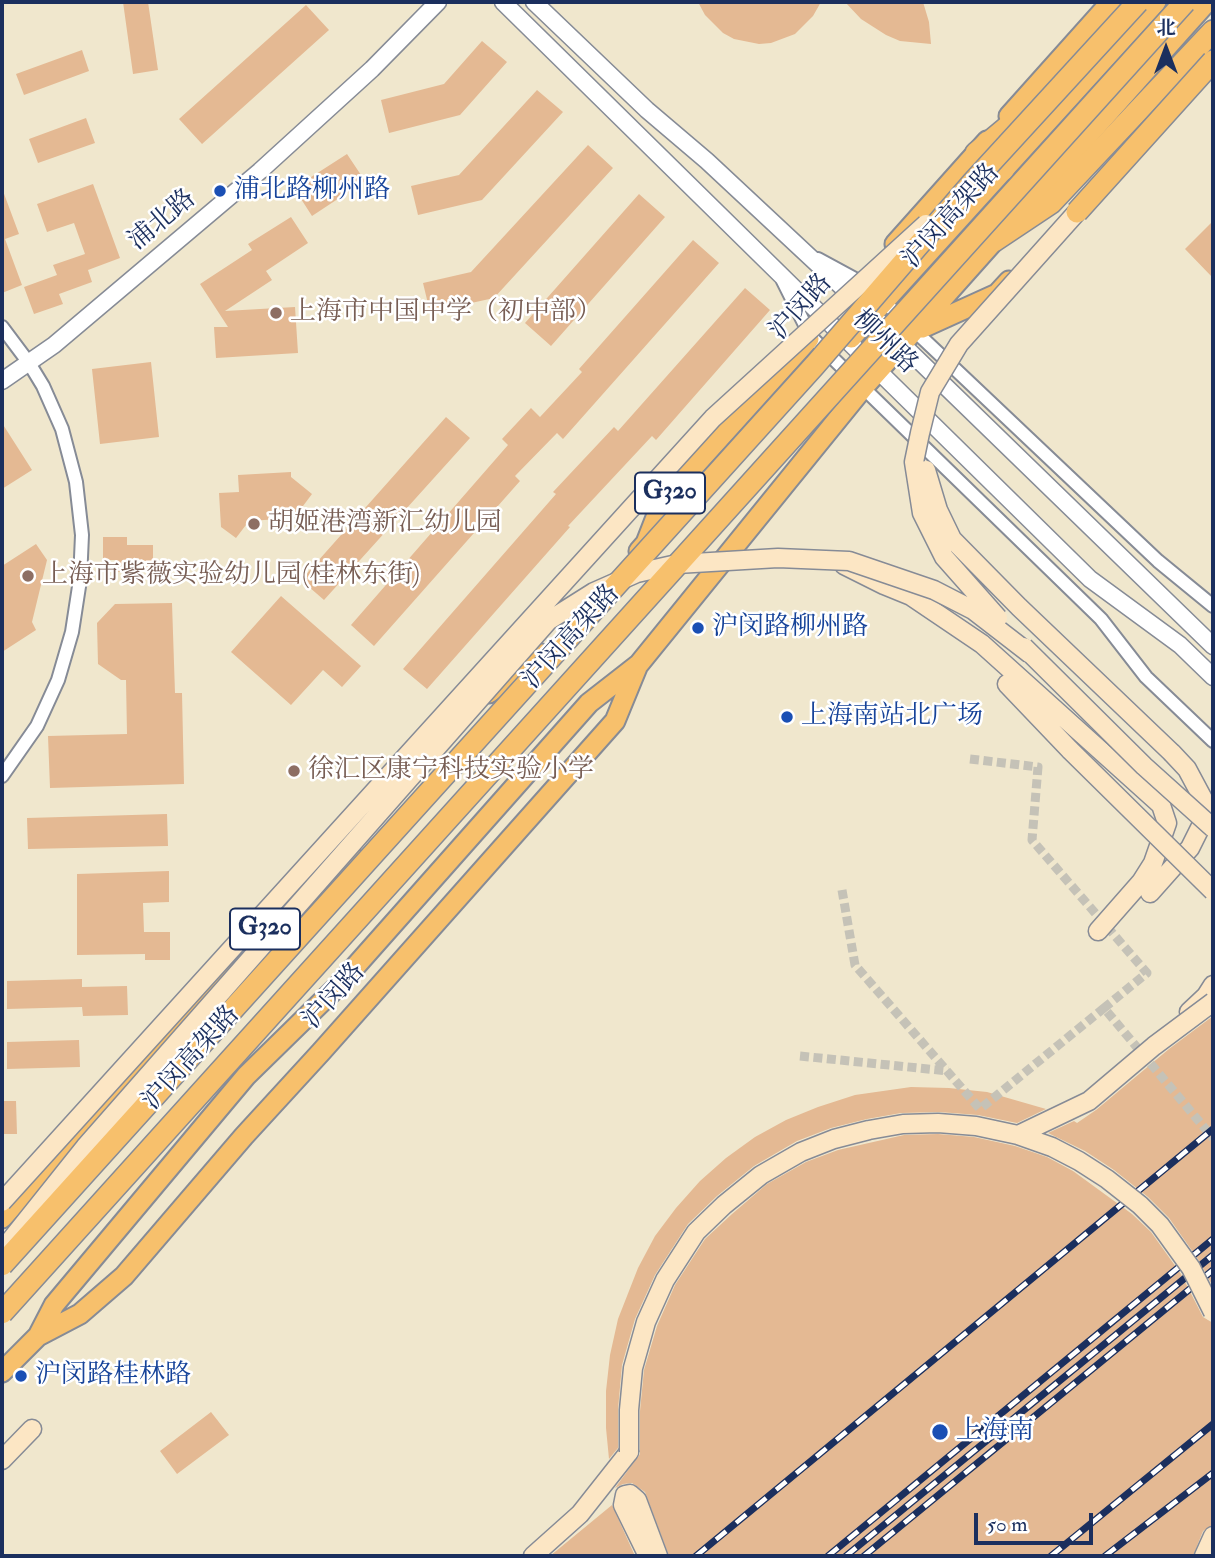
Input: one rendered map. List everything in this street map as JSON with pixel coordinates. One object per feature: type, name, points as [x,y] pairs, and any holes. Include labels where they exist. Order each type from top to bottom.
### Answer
[{"type":"highway","points":[[1003,170],[1046,95],[1110,11],[1125,2]]},
{"type":"highway","name":"沪闵高架路","points":[[2,1265],[815,365],[973,182],[1138,2]]},
{"type":"highway","name":"沪闵高架路","points":[[2,1313],[1185,2]]},
{"type":"highway","points":[[994,241],[1051,203],[1213,31]]},
{"type":"highway","points":[[1077,212],[1213,61]]},
{"type":"highway","points":[[976,153],[1046,95]]},
{"type":"main road","points":[[646,543],[832,358],[1156,2]]},
{"type":"main road","name":"沪闵路","points":[[38,1336],[54,1305],[246,1076],[338,986],[589,704],[639,664],[863,388],[1206,2]]},
{"type":"main road","name":"沪闵路","points":[[2,1246],[541,654],[646,543],[662,502],[976,153],[1110,11]]},
{"type":"main road","name":"沪闵路","points":[[909,338],[997,294],[1213,61]]},
{"type":"main road","points":[[2,1202],[713,418],[973,182]]},
{"type":"main road","points":[[1077,212],[958,344],[930,392],[914,462],[922,513],[944,557],[1030,654],[1144,766],[1213,828]]},
{"type":"main road","points":[[920,433],[928,482],[952,539],[1009,598],[1180,761],[1198,786],[1209,810],[1190,848],[1150,893]]},
{"type":"main road","points":[[2,1251],[85,1147],[548,621],[604,587],[637,573],[677,564],[778,558],[849,561],[934,590],[973,610],[1030,654]]},
{"type":"main road","points":[[835,561],[884,586],[911,596],[982,644],[1161,806],[1167,823],[1153,863],[1141,881],[1098,930]]},
{"type":"main road","name":"沪闵路","points":[[2,1218],[459,715],[541,654]]},
{"type":"main road","name":"沪闵路","points":[[2,1371],[38,1336],[80,1314],[124,1276],[244,1136],[615,721],[639,664]]},
{"type":"main road","points":[[1007,684],[1213,891]]},
{"type":"main road","points":[[1154,1046],[1206,996],[1213,985]]},
{"type":"main road","points":[[1018,1135],[1089,1101],[1154,1046],[1213,1002]]},
{"type":"main road","points":[[533,1556],[580,1514],[629,1452],[633,1368],[646,1322],[665,1280],[696,1232],[761,1175],[801,1152],[834,1139],[903,1124],[938,1123],[976,1126],[1018,1135],[1052,1147],[1107,1179],[1140,1205],[1176,1246],[1191,1268],[1213,1312]]},
{"type":"main road","points":[[2,1460],[32,1429]]},
{"type":"main road","points":[[648,1556],[623,1505],[625,1495],[629,1493],[637,1500],[658,1556]]},
{"type":"main road","points":[[1204,1556],[1213,1536]]},
{"type":"street","name":"浦北路","points":[[2,381],[54,345],[260,172],[372,69],[438,2]]},
{"type":"street","name":"柳州路","points":[[503,2],[1090,579],[1180,645],[1213,677]]},
{"type":"street","name":"柳州路","points":[[534,2],[647,110],[707,161],[806,253],[856,287],[1213,646]]},
{"type":"street","points":[[781,277],[811,337],[1101,619],[1146,677],[1213,741]]},
{"type":"street","points":[[2,327],[43,386],[61,429],[76,482],[82,535],[80,580],[72,632],[58,680],[37,726],[2,776]]},
{"type":"street","points":[[909,338],[1158,561],[1213,606]]},
{"type":"building","points":[[123,2],[148,2],[158,70],[133,74]]},
{"type":"building","points":[[698,2],[821,2],[813,16],[795,34],[771,43],[759,44],[734,39],[723,33],[705,15]]},
{"type":"building","points":[[845,2],[923,2],[929,22],[931,44],[900,41],[886,35],[861,19]]},
{"type":"building","points":[[306,5],[329,30],[202,144],[179,119]]},
{"type":"building","points":[[482,41],[507,62],[460,115],[389,133],[381,100],[444,84]]},
{"type":"building","points":[[82,50],[89,71],[24,95],[16,74]]},
{"type":"building","points":[[537,90],[563,112],[482,200],[418,215],[411,186],[459,175]]},
{"type":"building","points":[[86,118],[95,143],[38,163],[29,139]]},
{"type":"building","points":[[588,145],[613,168],[494,298],[430,312],[423,283],[471,272]]},
{"type":"building","points":[[347,154],[365,181],[312,216],[294,188]]},
{"type":"building","points":[[93,184],[120,258],[88,270],[92,282],[59,294],[63,304],[34,314],[24,287],[57,275],[53,265],[85,254],[74,223],[47,232],[37,204]]},
{"type":"building","points":[[3,191],[19,234],[5,239],[22,285],[2,293]]},
{"type":"building","points":[[639,194],[665,217],[551,346],[525,323]]},
{"type":"building","points":[[291,217],[308,243],[266,271],[272,280],[225,311],[295,307],[298,353],[216,358],[214,327],[228,327],[200,284],[252,250],[248,244]]},
{"type":"building","points":[[1213,221],[1213,278],[1185,249]]},
{"type":"building","points":[[693,240],[719,263],[563,439],[557,433],[515,476],[520,481],[374,646],[351,625],[508,445],[502,439],[531,408],[540,417],[582,372],[579,369]]},
{"type":"building","points":[[745,288],[770,310],[656,440],[652,436],[568,526],[570,527],[427,689],[403,669],[556,494],[553,492],[614,427],[618,431]]},
{"type":"building","points":[[151,362],[159,437],[100,444],[92,369]]},
{"type":"building","points":[[446,417],[470,438],[324,600],[301,580]]},
{"type":"building","points":[[2,423],[32,470],[2,489]]},
{"type":"building","points":[[291,472],[291,477],[312,494],[294,518],[249,521],[236,538],[221,527],[219,493],[239,492],[238,475]]},
{"type":"building","points":[[103,537],[127,537],[127,545],[153,545],[153,572],[116,572],[116,560],[103,560]]},
{"type":"building","points":[[36,544],[47,560],[32,622],[36,630],[2,652],[2,566]]},
{"type":"building","points":[[281,596],[361,666],[342,687],[323,670],[291,705],[231,652]]},
{"type":"building","points":[[172,603],[175,693],[182,693],[184,784],[50,788],[48,736],[127,734],[126,680],[121,680],[98,664],[97,623],[115,604]]},
{"type":"building","points":[[167,814],[168,846],[28,849],[27,818]]},
{"type":"building","points":[[169,871],[169,902],[143,903],[144,932],[170,932],[170,960],[145,960],[145,954],[77,955],[77,874]]},
{"type":"building","points":[[82,979],[82,987],[127,986],[128,1015],[83,1016],[82,1007],[7,1009],[7,981]]},
{"type":"building","points":[[1213,1016],[1213,1287],[1200,1262],[1169,1218],[1148,1197],[1085,1151],[1048,1133],[1074,1121],[1077,1123],[1096,1110]]},
{"type":"building","points":[[79,1040],[80,1067],[7,1069],[7,1042]]},
{"type":"building","points":[[911,1087],[987,1092],[1046,1109],[1017,1123],[978,1115],[939,1112],[901,1113],[867,1119],[831,1128],[797,1141],[754,1166],[688,1224],[655,1275],[635,1319],[622,1365],[618,1448],[609,1459],[606,1391],[618,1319],[638,1268],[655,1236],[676,1208],[700,1181],[726,1158],[755,1137],[786,1120],[855,1095]]},
{"type":"building","points":[[2,1101],[16,1101],[17,1134],[2,1134]]},
{"type":"building","points":[[904,1135],[974,1137],[1015,1146],[1047,1157],[1073,1171],[1132,1214],[1151,1232],[1181,1274],[1203,1317],[1213,1323],[1213,1525],[1203,1531],[1193,1556],[669,1556],[645,1492],[632,1483],[615,1488],[640,1454],[644,1370],[657,1326],[675,1285],[705,1239],[767,1184],[806,1162],[838,1150]]},
{"type":"building","points":[[211,1412],[229,1435],[177,1474],[160,1451]]},
{"type":"building","points":[[612,1505],[635,1556],[550,1556]]},
{"type":"tunnel","points":[[970,759],[1038,767],[1032,840],[1147,973],[1104,1008],[1213,1138]]},
{"type":"tunnel","points":[[842,890],[855,965],[980,1109],[1104,1008]]},
{"type":"tunnel","points":[[800,1056],[948,1071]]},
{"type":"railway","points":[[696,1556],[1213,1129]]},
{"type":"railway","points":[[828,1556],[1213,1239]]},
{"type":"railway","points":[[846,1556],[1213,1255]]},
{"type":"railway","points":[[864,1556],[1213,1270]]},
{"type":"railway","points":[[1051,1556],[1213,1424]]},
{"type":"railway","points":[[1105,1556],[1213,1473]]},
{"type":"place","name":"浦北路柳州路","points":[[220,191]]},
{"type":"place","name":"上海市中国中学（初中部）","points":[[276,313]]},
{"type":"place","name":"胡姬港湾新汇幼儿园","points":[[254,524]]},
{"type":"place","name":"上海市紫薇实验幼儿园(桂林东街)","points":[[28,576]]},
{"type":"place","name":"沪闵路柳州路","points":[[698,628]]},
{"type":"place","name":"上海南站北广场","points":[[787,717]]},
{"type":"place","name":"徐汇区康宁科技实验小学","points":[[294,771]]},
{"type":"place","name":"沪闵路桂林路","points":[[21,1376]]},
{"type":"place","name":"上海南","points":[[940,1432]]}]
